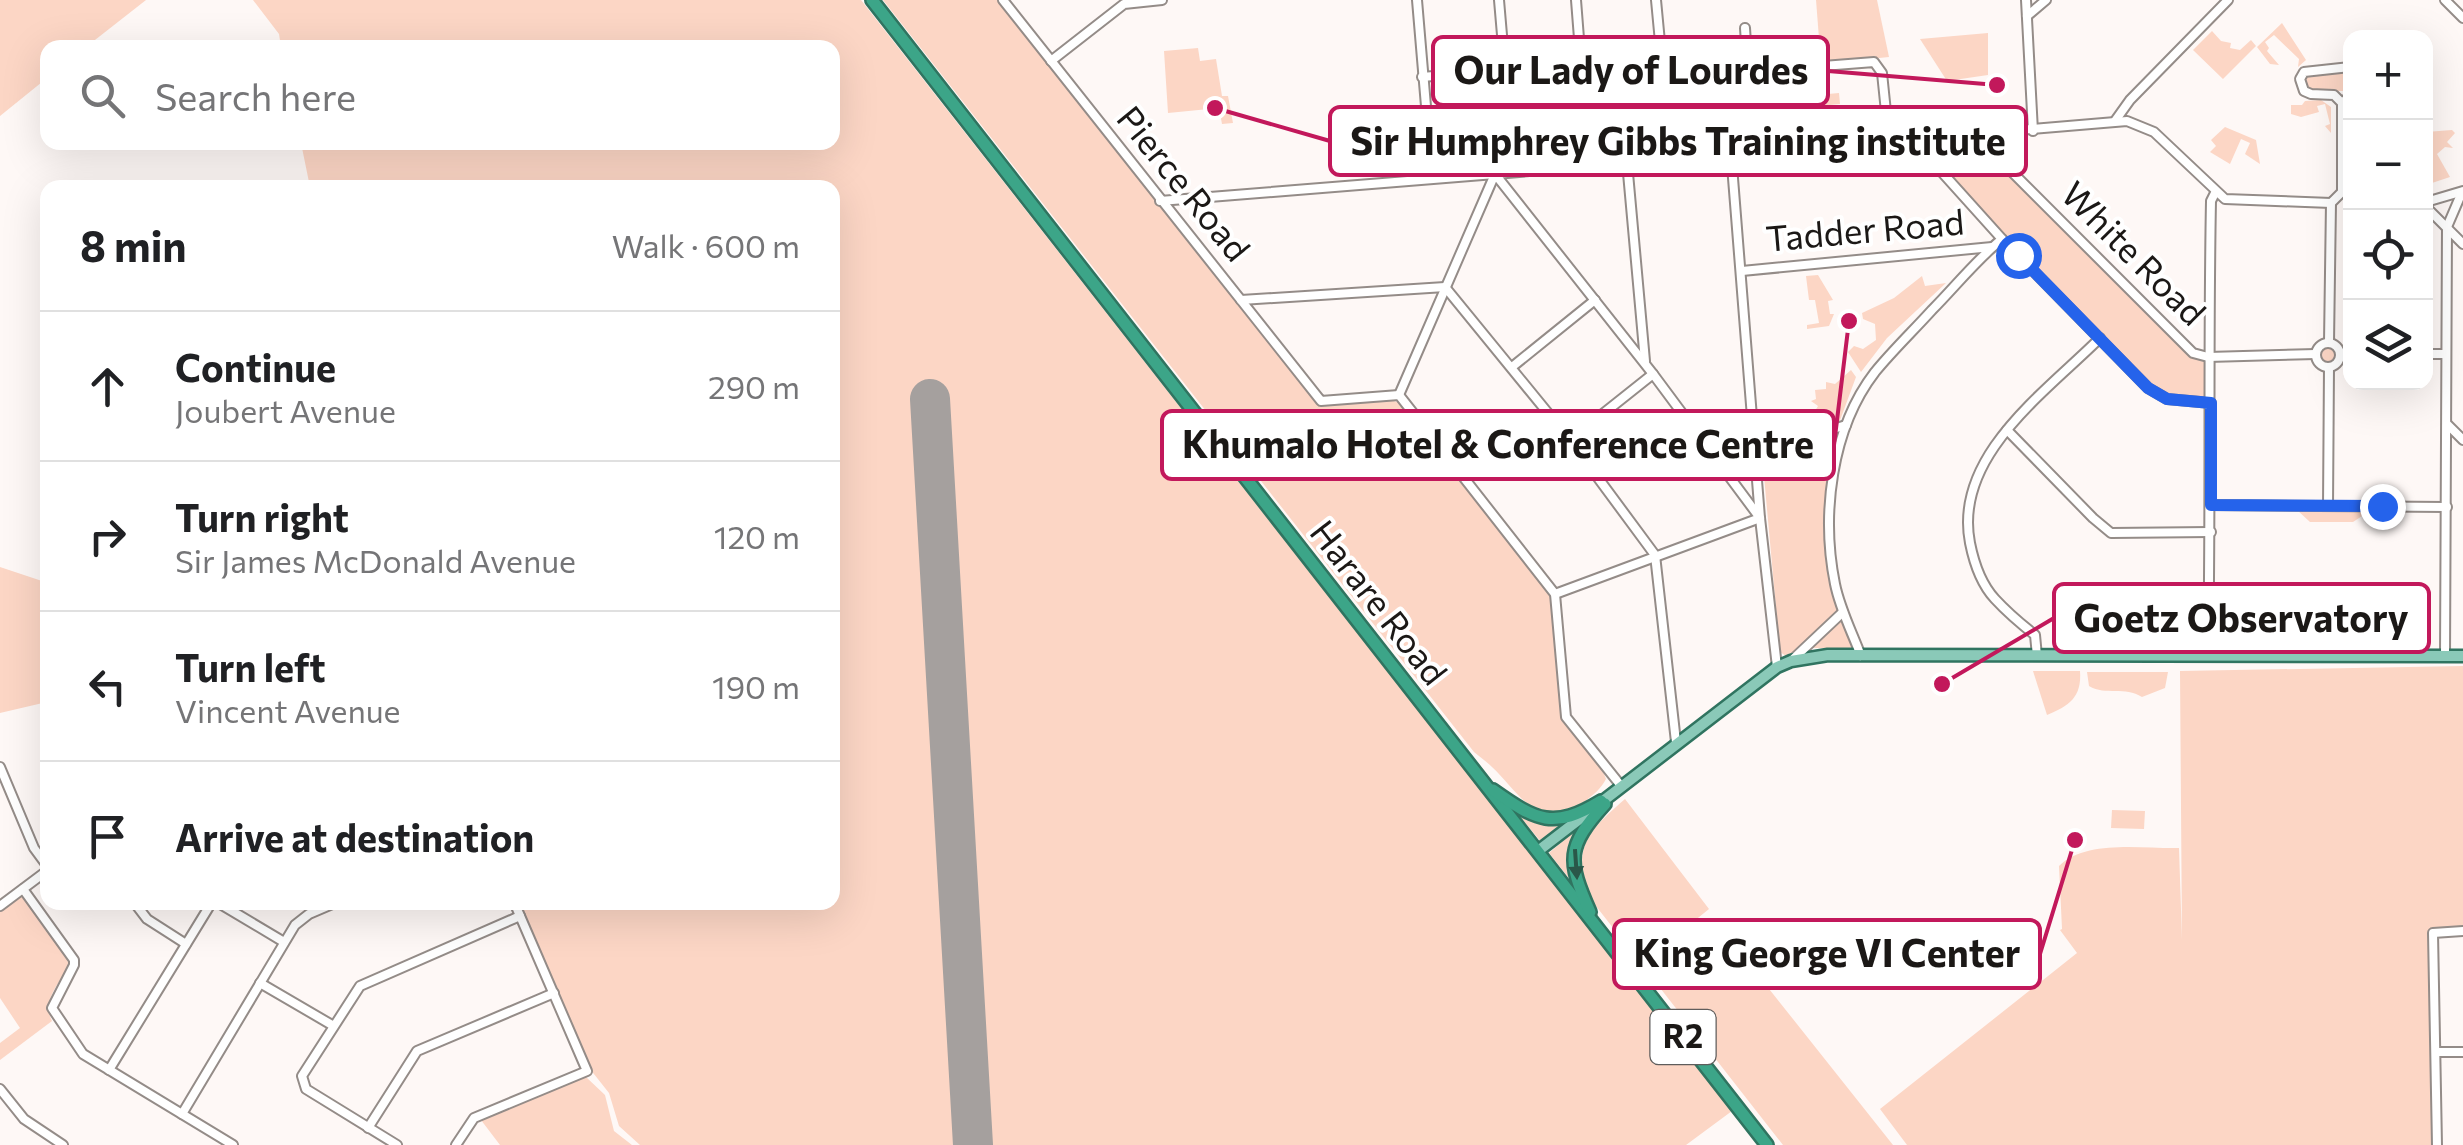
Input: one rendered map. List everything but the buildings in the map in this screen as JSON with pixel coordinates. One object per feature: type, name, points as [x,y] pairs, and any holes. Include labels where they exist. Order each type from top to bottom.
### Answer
[{"type":"highway","name":"Harare Road","points":[[872,0],[1767,1145]]},
{"type":"highway","points":[[1482,782],[1526,813],[1547,820],[1570,819],[1604,803]]},
{"type":"highway","points":[[1598,929],[1573,863],[1580,831],[1604,803]]},
{"type":"main road","points":[[1540,854],[1676,742],[1791,660],[1828,655],[2463,656]]},
{"type":"street","name":"Pierce Road","points":[[1003,0],[1321,400],[1399,395]]},
{"type":"street","points":[[1051,61],[1124,2],[1162,0]]},
{"type":"street","points":[[1416,0],[1432,177]]},
{"type":"street","points":[[1499,0],[1505,70]]},
{"type":"street","points":[[1576,0],[1581,64]]},
{"type":"street","points":[[1656,0],[1671,158]]},
{"type":"street","points":[[2026,0],[2033,131]]},
{"type":"street","points":[[2027,16],[2046,0]]},
{"type":"street","points":[[2115,121],[2130,100],[2228,0]]},
{"type":"street","points":[[2445,0],[2463,18]]},
{"type":"street","points":[[1745,28],[1753,150]]},
{"type":"street","points":[[1422,77],[1660,57]]},
{"type":"street","points":[[1748,81],[1758,71],[1874,62],[1882,74],[1889,140]]},
{"type":"street","points":[[2343,67],[2313,68],[2302,74],[2304,91],[2334,95],[2342,103],[2343,125]]},
{"type":"street","points":[[1160,201],[1753,150],[2033,131],[2115,121],[2137,124],[2154,132],[2225,199],[2331,202],[2343,194]]},
{"type":"street","name":"White Road","points":[[1991,134],[2002,162],[2193,353],[2208,357]]},
{"type":"street","points":[[1912,139],[2002,240],[2160,396],[2211,403]]},
{"type":"street","points":[[1731,153],[1760,518],[1777,667]]},
{"type":"street","points":[[1627,162],[1645,364]]},
{"type":"street","points":[[1496,174],[1399,395],[1555,594],[1566,717],[1619,789]]},
{"type":"street","points":[[1496,174],[1760,518]]},
{"type":"street","points":[[2208,656],[2208,357],[2211,201],[2215,192]]},
{"type":"street","points":[[2433,202],[2462,192]]},
{"type":"street","points":[[2445,656],[2446,228],[2462,192]]},
{"type":"street","points":[[2329,343],[2331,202]]},
{"type":"street","points":[[2431,210],[2463,244]]},
{"type":"street","points":[[1861,656],[1836,587],[1829,528],[1833,476],[1847,425],[1874,374],[2002,240]]},
{"type":"street","name":"Tadder Road","points":[[1742,270],[1992,247]]},
{"type":"street","points":[[1241,300],[1446,287]]},
{"type":"street","points":[[1446,287],[1570,440],[1655,556],[1676,742]]},
{"type":"street","points":[[1512,367],[1595,300]]},
{"type":"street","points":[[2036,656],[2035,636],[1993,597],[1982,580],[1969,535],[1973,483],[1984,460],[2007,430],[2100,338]]},
{"type":"street","points":[[2329,343],[2340,354],[2337,363],[2328,367],[2320,364],[2316,354],[2322,344],[2329,343]]},
{"type":"street","points":[[2208,357],[2316,354]]},
{"type":"street","points":[[2433,354],[2445,354]]},
{"type":"street","points":[[2328,367],[2328,506]]},
{"type":"street","points":[[1570,440],[1653,374]]},
{"type":"street","points":[[1755,454],[1847,425]]},
{"type":"street","points":[[2448,425],[2463,440]]},
{"type":"street","points":[[2007,430],[2111,532],[2211,532]]},
{"type":"street","points":[[2211,505],[2448,507]]},
{"type":"street","points":[[1555,594],[1760,518]]},
{"type":"street","points":[[1791,660],[1843,612]]},
{"type":"street","points":[[0,767],[40,857]]},
{"type":"street","points":[[0,906],[40,875]]},
{"type":"street","points":[[23,889],[74,960],[52,1005],[53,1013],[84,1054],[227,1143]]},
{"type":"street","points":[[141,910],[186,944]]},
{"type":"street","points":[[108,1070],[209,910]]},
{"type":"street","points":[[228,910],[284,942]]},
{"type":"street","points":[[182,1114],[284,942],[299,920],[320,910]]},
{"type":"street","points":[[456,1145],[474,1118],[587,1071],[517,910]]},
{"type":"street","points":[[397,1145],[304,1086],[302,1076],[360,986],[520,916]]},
{"type":"street","points":[[2437,1145],[2433,933],[2463,931]]},
{"type":"street","points":[[260,983],[332,1026]]},
{"type":"street","points":[[368,1128],[417,1051],[554,994]]},
{"type":"street","points":[[2436,1052],[2463,1052]]},
{"type":"street","points":[[0,1089],[24,1119],[63,1145]]},
{"type":"shaded area","points":[[0,0],[146,0],[95,40],[40,40],[40,84],[0,116]]},
{"type":"shaded area","points":[[253,0],[861,0],[1732,1111],[1686,1145],[640,1145],[619,1126],[609,1093],[590,1069],[523,910],[840,910],[840,180],[309,180],[302,150],[840,150],[840,40],[280,40]]},
{"type":"shaded area","points":[[883,0],[1000,0],[1318,402],[1398,402],[1433,441],[1551,596],[1563,715],[1600,764],[1606,779],[1594,794],[1569,812],[1543,814],[1474,752]]},
{"type":"shaded area","points":[[1816,0],[1877,0],[1889,57],[1821,64]]},
{"type":"shaded area","points":[[2282,23],[2306,60],[2298,67],[2299,59],[2274,35],[2265,42],[2279,65],[2270,64],[2257,47]]},
{"type":"shaded area","points":[[2212,31],[2221,41],[2231,43],[2230,48],[2240,50],[2251,40],[2256,46],[2223,79],[2193,50]]},
{"type":"shaded area","points":[[1988,33],[1988,75],[1947,81],[1920,39]]},
{"type":"shaded area","points":[[1198,48],[1200,61],[1216,59],[1222,96],[1228,96],[1233,123],[1222,124],[1219,108],[1168,113],[1164,51]]},
{"type":"shaded area","points":[[2343,70],[2343,91],[2313,91],[2307,85],[2306,75]]},
{"type":"shaded area","points":[[1764,74],[1765,80],[1759,81],[1763,131],[1771,139],[1790,138],[1790,145],[1760,145],[1755,81]]},
{"type":"shaded area","points":[[1839,93],[1840,104],[1800,108],[1800,104],[1794,105],[1794,96],[1818,94],[1818,100]]},
{"type":"shaded area","points":[[2321,100],[2331,107],[2331,133],[2325,126],[2330,124],[2325,104],[2317,106],[2319,112],[2301,117],[2291,114],[2291,105]]},
{"type":"shaded area","points":[[2225,127],[2256,140],[2260,164],[2245,154],[2250,143],[2241,139],[2230,164],[2210,152],[2216,146],[2211,140]]},
{"type":"shaded area","points":[[2433,131],[2455,133],[2447,142],[2453,148],[2445,147],[2437,154],[2450,177],[2433,183]]},
{"type":"shaded area","points":[[1915,140],[1991,141],[1996,158],[2192,354],[2207,358],[2209,401],[2167,398],[2150,387]]},
{"type":"shaded area","points":[[1818,275],[1833,300],[1828,301],[1830,314],[1834,314],[1829,326],[1807,329],[1807,325],[1819,323],[1815,300],[1809,300],[1806,276]]},
{"type":"shaded area","points":[[1922,276],[1925,286],[1946,283],[1887,338],[1861,372],[1848,352],[1854,346],[1863,349],[1876,340],[1875,324],[1863,319],[1862,313],[1894,298]]},
{"type":"shaded area","points":[[2328,343],[2340,355],[2328,367],[2316,355]]},
{"type":"shaded area","points":[[1851,370],[1856,377],[1839,423],[1777,443],[1796,425],[1804,429],[1818,406],[1811,401],[1816,399],[1815,390],[1826,389],[1826,382],[1835,384]]},
{"type":"shaded area","points":[[1844,428],[1832,475],[1831,564],[1854,648],[1810,648],[1786,656],[1780,652],[1762,454]]},
{"type":"shaded area","points":[[2296,509],[2371,510],[2353,522],[2310,522]]},
{"type":"shaded area","points":[[0,567],[40,580],[40,704],[0,713]]},
{"type":"shaded area","points":[[2463,666],[2463,929],[2432,930],[2434,1145],[1907,1145],[1880,1109],[2077,953],[2060,930],[2059,866],[2084,852],[2100,849],[2179,848],[2182,940],[2180,671]]},
{"type":"shaded area","points":[[2033,671],[2080,671],[2079,688],[2068,704],[2047,715]]},
{"type":"shaded area","points":[[2087,672],[2168,672],[2165,688],[2142,697],[2089,686]]},
{"type":"shaded area","points":[[1625,799],[1709,909],[1672,939],[1698,972],[1735,946],[1893,1145],[1783,1145],[1592,901],[1582,855],[1600,822]]},
{"type":"shaded area","points":[[1512,807],[1569,821],[1542,843]]},
{"type":"shaded area","points":[[2112,810],[2145,811],[2144,829],[2111,828]]},
{"type":"shaded area","points":[[1579,830],[1579,891],[1549,853]]},
{"type":"shaded area","points":[[23,896],[66,954],[69,967],[50,1000],[52,1021],[0,1060],[0,1043],[20,1028],[0,998],[0,911]]},
{"type":"shaded area","points":[[586,1077],[605,1095],[614,1131],[632,1145],[500,1145],[481,1120]]},
{"type":"runway","points":[[930,399],[973,1145]]},
{"type":"place","name":"Our Lady of Lourdes","points":[[1997,85]]},
{"type":"place","name":"Sir Humphrey Gibbs Training institute","points":[[1215,108]]},
{"type":"place","name":"Khumalo Hotel & Conference Centre","points":[[1849,321]]},
{"type":"place","name":"Goetz Observatory","points":[[1942,684]]},
{"type":"place","name":"King George VI Center","points":[[2075,840]]},
{"type":"route","points":[[2018,255],[2148,388],[2167,399],[2211,403],[2211,505],[2382,506]]}]
